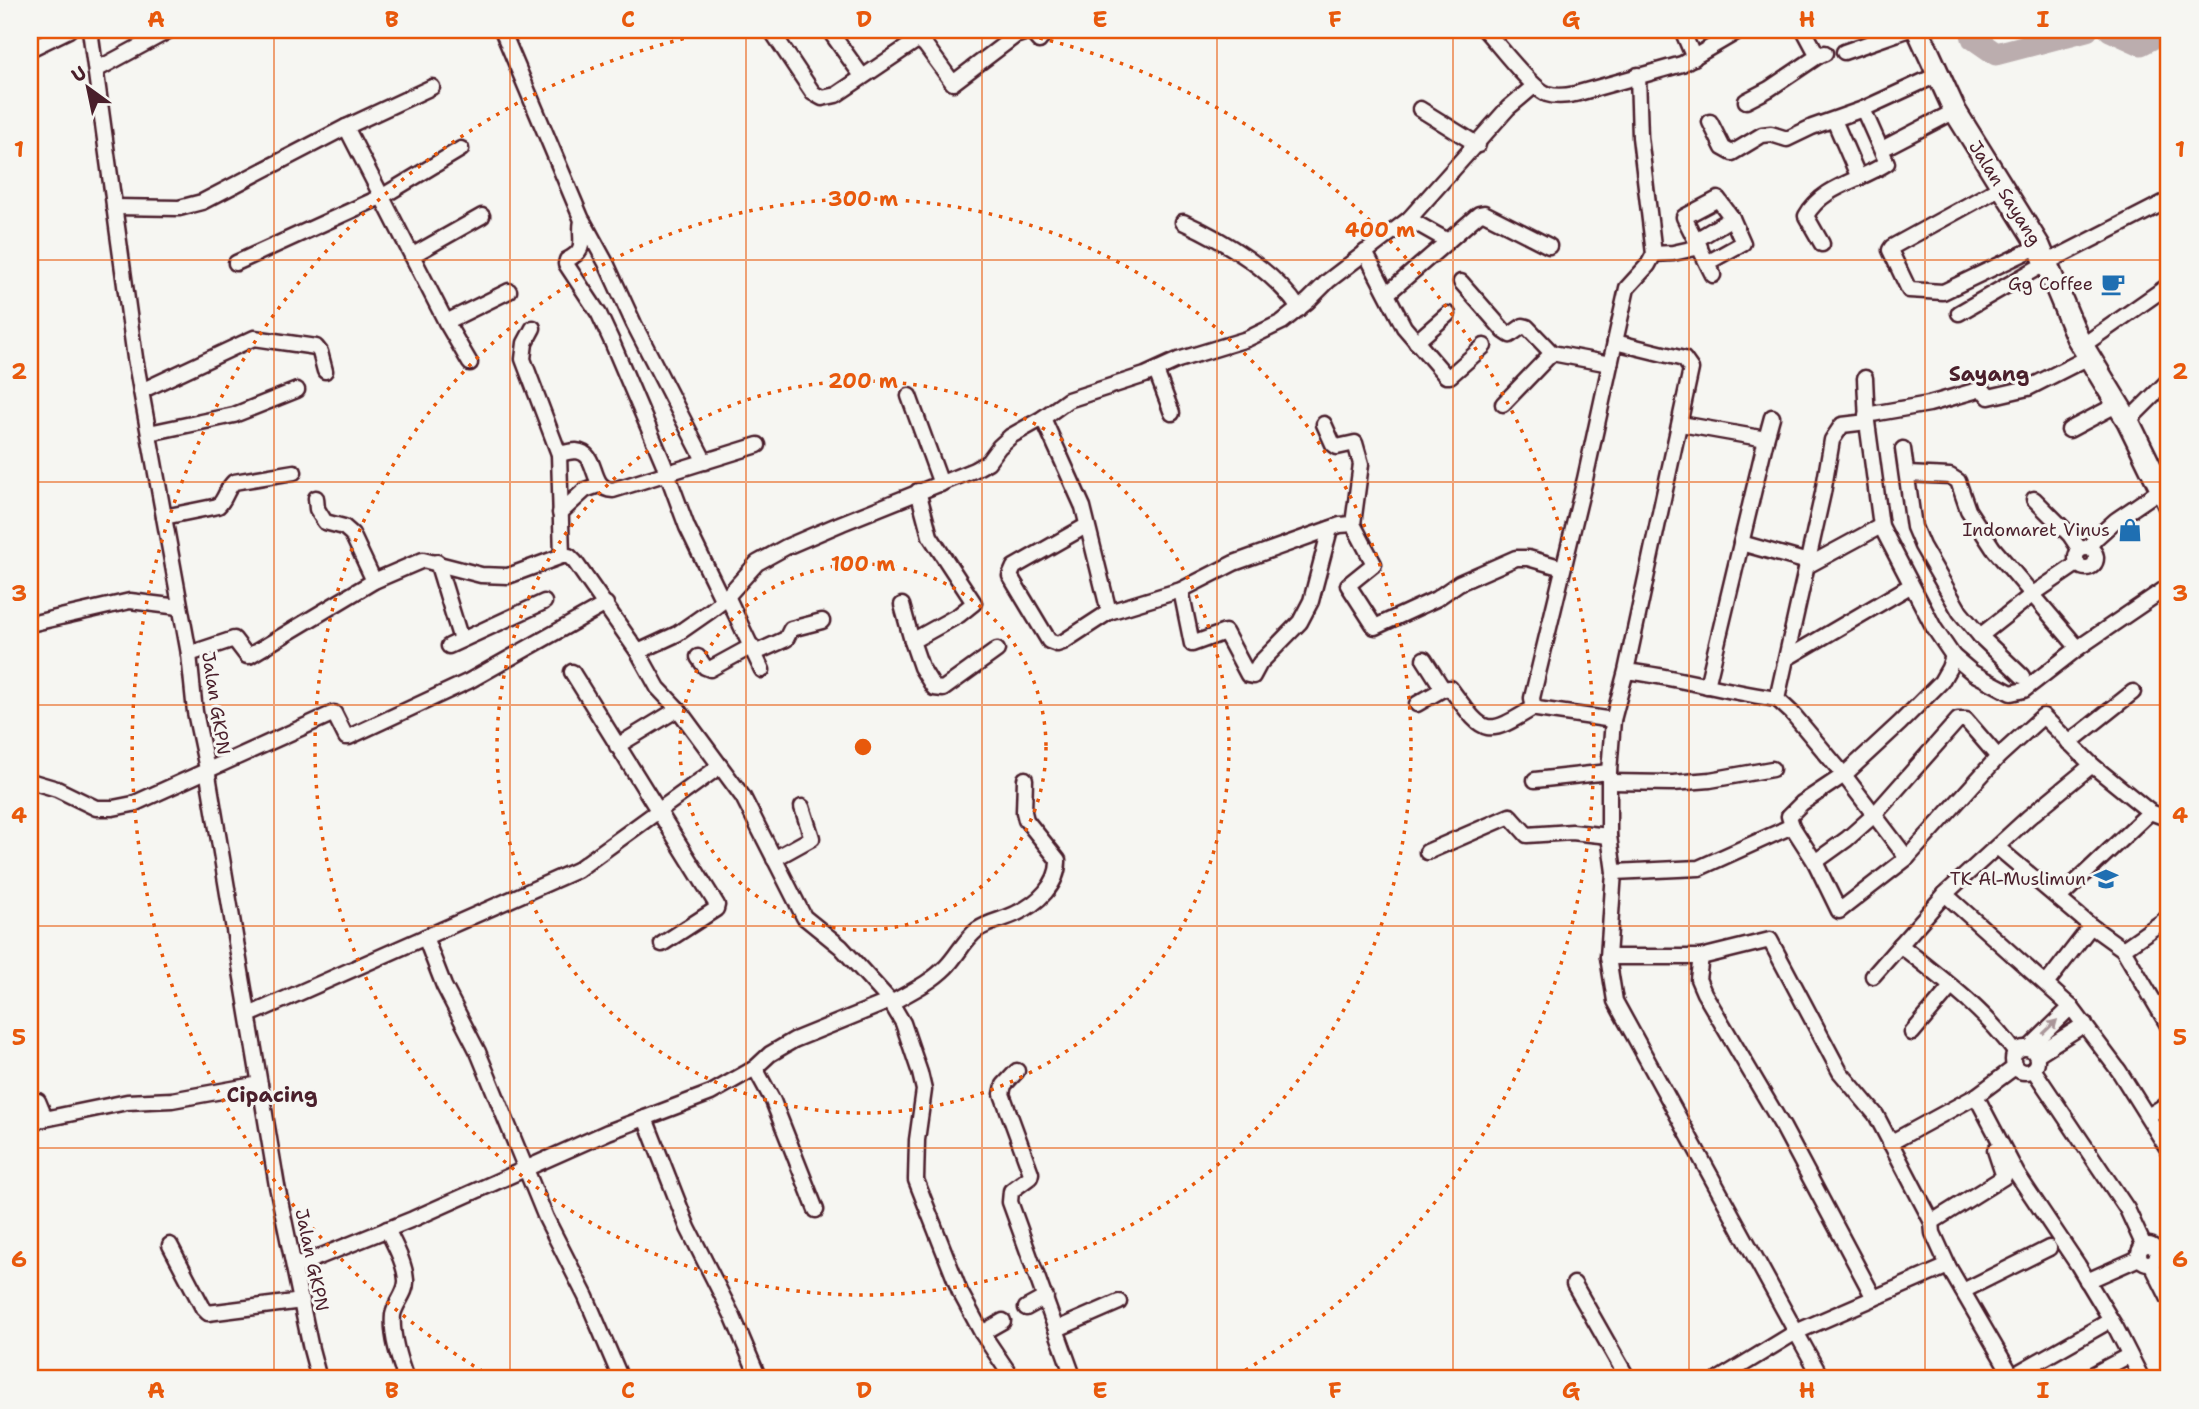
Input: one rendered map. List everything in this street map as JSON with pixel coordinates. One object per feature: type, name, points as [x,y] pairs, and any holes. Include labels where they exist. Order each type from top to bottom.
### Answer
[{"type":"main road","name":"Jalan Sayang","points":[[1918,30],[1955,111],[2003,186],[2042,255],[2085,352],[2123,413],[2164,494]]},
{"type":"street","points":[[30,49],[69,30]]},
{"type":"street","name":"Jalan GKPN","points":[[90,30],[141,391],[189,654],[195,712],[207,769],[277,1186],[319,1379]]},
{"type":"street","points":[[96,70],[170,30]]},
{"type":"street","points":[[502,30],[582,220],[705,462]]},
{"type":"street","points":[[771,30],[813,93],[822,99],[836,95],[916,41],[926,46],[953,83],[1015,36],[1031,33],[1039,41],[1047,30]]},
{"type":"street","points":[[829,30],[862,76]]},
{"type":"street","points":[[1485,30],[1534,86],[1547,93],[1563,96],[1674,67],[1740,30]]},
{"type":"street","points":[[1682,30],[1694,58]]},
{"type":"street","points":[[1746,101],[1823,54],[1804,30]]},
{"type":"street","points":[[1844,52],[1907,30]]},
{"type":"street","points":[[1535,706],[1532,698],[1627,288],[1648,265],[1654,254],[1640,137],[1638,75]]},
{"type":"street","points":[[1710,122],[1723,148],[1732,153],[1762,135],[1771,134],[1787,139],[1863,109],[1937,75]]},
{"type":"street","points":[[638,652],[677,634],[725,599],[757,563],[786,547],[988,462],[1011,436],[1068,400],[1178,360],[1247,339],[1282,322],[1328,281],[1409,219],[1478,145],[1508,108],[1534,86]]},
{"type":"street","points":[[114,207],[179,208],[202,202],[346,127],[432,87]]},
{"type":"street","points":[[1420,109],[1478,145]]},
{"type":"street","points":[[1822,244],[1806,216],[1810,209],[1825,194],[1886,163],[1863,109]]},
{"type":"street","points":[[1882,149],[1955,111]]},
{"type":"street","points":[[1834,121],[1859,178]]},
{"type":"street","points":[[346,127],[446,322],[470,363]]},
{"type":"street","points":[[236,263],[383,196],[461,149]]},
{"type":"street","points":[[2003,186],[1892,247],[1890,250],[1909,290],[1943,292],[2042,255],[2169,200]]},
{"type":"street","points":[[1716,199],[1732,218],[1747,248],[1710,269],[1698,243],[1684,216],[1716,199]]},
{"type":"street","points":[[1388,293],[1479,214],[1484,213],[1549,246]]},
{"type":"street","points":[[413,255],[482,216]]},
{"type":"street","points":[[1654,254],[1673,254],[1698,243],[1732,218]]},
{"type":"street","points":[[1409,219],[1448,241]]},
{"type":"street","points":[[582,220],[581,248],[566,264],[599,314],[701,560],[754,650],[762,670]]},
{"type":"street","points":[[1184,222],[1226,243],[1275,281],[1299,309]]},
{"type":"street","points":[[1365,252],[1404,327],[1446,376],[1450,376],[1483,346]]},
{"type":"street","points":[[1959,313],[2042,255]]},
{"type":"street","points":[[1461,282],[1510,335],[1523,326],[1527,327],[1552,353],[1610,364]]},
{"type":"street","points":[[1777,699],[1832,440],[1842,425],[1978,390],[1984,391],[1989,397],[2028,388],[2085,352],[2169,285]]},
{"type":"street","points":[[446,322],[509,291]]},
{"type":"street","points":[[1416,342],[1448,314]]},
{"type":"street","points":[[533,328],[525,343],[523,359],[559,454],[562,556]]},
{"type":"street","points":[[141,391],[254,338],[316,347],[325,371]]},
{"type":"street","points":[[1615,342],[1685,359],[1691,369],[1681,424],[1613,720],[1609,836],[1614,872],[1608,957],[1615,1001],[1822,1379]]},
{"type":"street","points":[[1503,404],[1552,353]]},
{"type":"street","points":[[1156,370],[1172,413]]},
{"type":"street","points":[[1864,378],[1881,526],[1934,628],[1953,656],[1973,673],[2011,692],[2024,690],[2078,648],[2169,586]]},
{"type":"street","points":[[2069,429],[2123,413],[2169,380]]},
{"type":"street","points":[[149,433],[234,415],[297,390]]},
{"type":"street","points":[[909,396],[941,484]]},
{"type":"street","points":[[1707,686],[1772,417]]},
{"type":"street","points":[[1043,418],[1083,507],[1109,612]]},
{"type":"street","points":[[1681,424],[1766,439]]},
{"type":"street","points":[[1324,425],[1337,447],[1356,444],[1361,464],[1353,524],[1374,564],[1348,585],[1377,627],[1436,599],[1459,583],[1516,558],[1528,558],[1563,568]]},
{"type":"street","points":[[559,454],[578,451],[584,454],[590,460],[599,485],[606,490],[613,490],[758,445]]},
{"type":"street","points":[[1903,449],[1914,527],[1922,546],[1960,612],[1980,636],[2022,676]]},
{"type":"street","points":[[164,517],[218,506],[234,482],[294,472]]},
{"type":"street","points":[[1907,474],[1950,476],[1958,481],[1968,510],[1993,548],[2078,648]]},
{"type":"street","points":[[560,513],[585,490],[599,485]]},
{"type":"street","points":[[912,641],[959,615],[974,603],[930,536],[918,491]]},
{"type":"street","points":[[1980,636],[2082,554],[2116,520],[2164,494]]},
{"type":"street","points":[[316,498],[317,509],[325,522],[344,527],[352,534],[374,581]]},
{"type":"street","points":[[2034,499],[2070,535],[2082,554]]},
{"type":"street","points":[[1086,526],[1013,567],[1010,576],[1049,641],[1054,643],[1063,642],[1109,612],[1181,590],[1234,563],[1330,529],[1353,524]]},
{"type":"street","points":[[1741,543],[1807,564],[1881,526]]},
{"type":"street","points":[[1181,590],[1192,644],[1225,632],[1248,675],[1253,676],[1260,663],[1300,622],[1311,601],[1330,529]]},
{"type":"street","points":[[189,654],[234,639],[247,656],[250,656],[374,581],[423,560],[481,575],[508,576],[562,556],[569,556],[606,604],[659,688],[678,709],[743,797],[804,918],[841,947],[891,1002],[903,1023],[923,1090],[917,1140],[916,1180],[960,1292],[982,1333],[1013,1379]]},
{"type":"street","points":[[437,562],[455,643],[544,602]]},
{"type":"street","points":[[1787,658],[1910,586]]},
{"type":"street","points":[[30,624],[130,601],[179,607]]},
{"type":"street","points":[[30,781],[57,789],[96,807],[113,808],[133,804],[334,713],[346,737],[349,737],[470,681],[606,604]]},
{"type":"street","points":[[902,605],[920,667],[937,690],[943,689],[997,650]]},
{"type":"street","points":[[698,657],[705,667],[710,669],[786,639],[791,629],[822,621]]},
{"type":"street","points":[[1953,656],[1941,682],[1900,723],[1844,775],[1793,810],[1789,816],[1839,911],[1907,858],[1998,757],[2043,716],[2092,765],[2150,812],[2169,818]]},
{"type":"street","points":[[1424,659],[1443,689]]},
{"type":"street","points":[[1626,671],[1777,699],[1844,775],[1907,858]]},
{"type":"street","points":[[572,672],[717,905],[716,909],[662,944]]},
{"type":"street","points":[[1417,704],[1443,689],[1450,688],[1480,727],[1492,729],[1507,724],[1535,706],[1613,720]]},
{"type":"street","points":[[2069,743],[2133,692]]},
{"type":"street","points":[[617,746],[678,709]]},
{"type":"street","points":[[1815,862],[1874,815],[1958,720],[1966,720],[1998,757]]},
{"type":"street","points":[[1873,976],[1945,894],[2092,765]]},
{"type":"street","points":[[249,1015],[578,870],[720,766]]},
{"type":"street","points":[[1535,780],[1610,777],[1673,783],[1710,780],[1772,769]]},
{"type":"street","points":[[295,1267],[527,1167],[711,1093],[755,1068],[770,1054],[794,1040],[891,1002],[927,983],[946,967],[974,932],[992,921],[1018,913],[1047,891],[1058,860],[1026,820],[1025,779]]},
{"type":"street","points":[[774,859],[812,838],[802,807]]},
{"type":"street","points":[[2059,898],[2150,812]]},
{"type":"street","points":[[1427,852],[1510,816],[1527,835],[1572,832],[1609,836]]},
{"type":"street","points":[[1614,872],[1699,868],[1792,826]]},
{"type":"street","points":[[1997,847],[2091,926],[2123,949],[2169,1027]]},
{"type":"street","points":[[1945,894],[2071,1007],[2119,1071],[2169,1151]]},
{"type":"street","points":[[2123,949],[2169,917]]},
{"type":"street","points":[[2047,983],[2091,926]]},
{"type":"street","points":[[425,937],[444,986],[478,1052],[546,1218],[586,1297],[621,1379]]},
{"type":"street","points":[[1608,957],[1701,957],[1770,940],[1840,1072],[1876,1115],[1932,1222],[1933,1233],[1948,1266],[2009,1378],[2104,1324]]},
{"type":"street","points":[[1900,945],[1951,987],[2026,1058],[2127,1209],[2152,1253],[2169,1299]]},
{"type":"street","points":[[1701,957],[1698,979],[1704,993],[1783,1128],[1874,1298]]},
{"type":"street","points":[[1912,1033],[1951,987]]},
{"type":"street","points":[[2026,1058],[2071,1007]]},
{"type":"street","points":[[1890,1143],[1973,1099],[2026,1058],[2085,1024]]},
{"type":"street","points":[[755,1068],[774,1101],[816,1210]]},
{"type":"street","points":[[1017,1071],[1004,1085],[1002,1094],[1031,1173],[1030,1177],[1011,1192],[1010,1202],[1074,1379]]},
{"type":"street","points":[[30,1122],[127,1102],[172,1100],[260,1084]]},
{"type":"street","points":[[1932,1222],[2004,1177],[1973,1099]]},
{"type":"street","points":[[1973,1099],[2017,1174],[2116,1328],[2142,1379]]},
{"type":"street","points":[[38,1101],[45,1118]]},
{"type":"street","points":[[2148,1116],[2169,1103]]},
{"type":"street","points":[[645,1118],[688,1228],[733,1317],[757,1374],[756,1379]]},
{"type":"street","points":[[387,1229],[406,1280],[404,1292],[393,1314],[394,1336],[406,1379]]},
{"type":"street","points":[[170,1245],[208,1313],[302,1301]]},
{"type":"street","points":[[1963,1292],[2049,1248]]},
{"type":"street","points":[[2087,1281],[2152,1253]]},
{"type":"street","points":[[1719,1379],[1796,1332],[1948,1266]]},
{"type":"street","points":[[1574,1284],[1628,1379]]},
{"type":"street","points":[[1026,1308],[1046,1297]]},
{"type":"street","points":[[1057,1329],[1118,1301]]},
{"type":"street","points":[[982,1333],[1003,1321]]},
{"type":"street","points":[[2085,1379],[2128,1356]]},
{"type":"waterway","points":[[1971,30],[1973,38],[1996,54],[2087,30]]},
{"type":"waterway","points":[[2110,30],[2141,44],[2168,30]]},
{"type":"place","name":"Gg Coffee","points":[[2113,284]]},
{"type":"place","name":"Indomaret Vinus","points":[[2130,530]]},
{"type":"place","name":"TK Al-Muslimun","points":[[2106,879]]},
{"type":"district","name":"Sayang","points":[[1989,374]]},
{"type":"district","name":"Cipacing","points":[[272,1095]]}]
